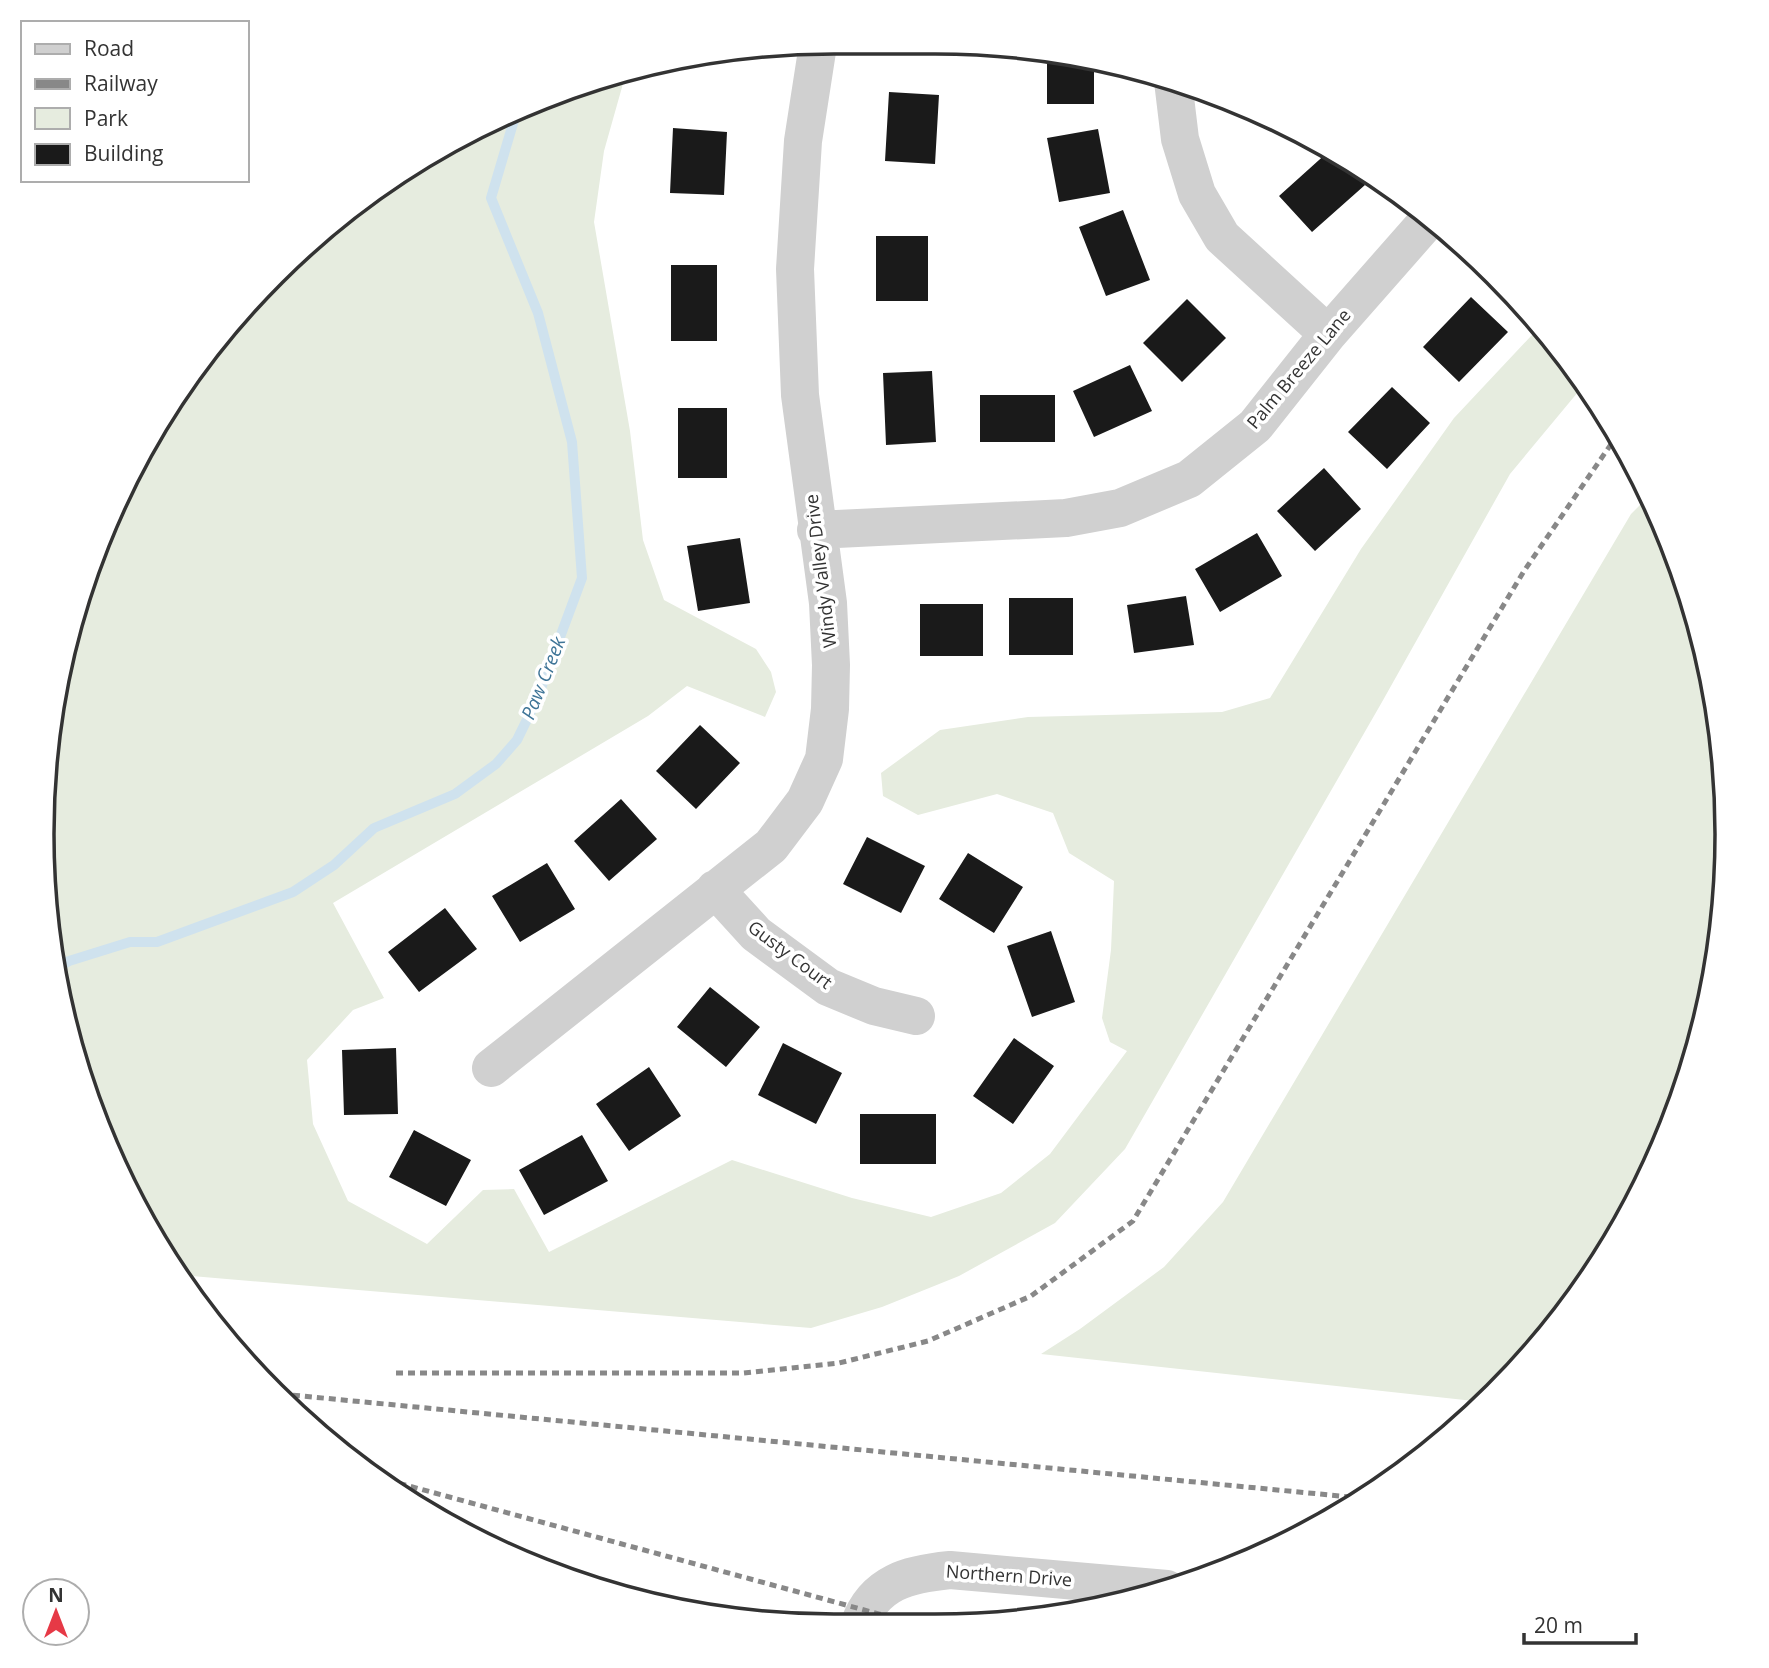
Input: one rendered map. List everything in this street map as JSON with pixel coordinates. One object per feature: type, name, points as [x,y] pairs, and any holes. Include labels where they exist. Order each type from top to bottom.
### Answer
[{"type":"street","name":"Windy Valley Drive","points":[[491,1068],[771,846],[805,801],[824,759],[830,709],[828,603],[816,530],[800,395],[795,269],[803,141],[816,55]]},
{"type":"street","points":[[1174,92],[1180,139],[1197,194],[1222,237],[1328,334]]},
{"type":"street","name":"Palm Breeze Lane","points":[[816,530],[1066,517],[1120,508],[1189,479],[1255,426],[1328,334],[1423,226]]},
{"type":"street","name":"Gusty Court","points":[[715,889],[756,934],[828,987],[874,1006],[916,1016]]},
{"type":"street","name":"Northern Drive","points":[[865,1614],[881,1591],[902,1578],[923,1572],[950,1570],[1139,1587]]},
{"type":"green space","points":[[623,84],[604,151],[594,222],[630,431],[643,540],[664,600],[756,649],[771,672],[776,692],[765,717],[687,686],[648,716],[333,903],[384,998],[353,1010],[307,1060],[313,1124],[348,1201],[427,1244],[483,1190],[514,1189],[549,1252],[732,1160],[852,1198],[931,1217],[1001,1193],[1050,1154],[1127,1051],[1110,1042],[1102,1018],[1111,950],[1114,881],[1069,853],[1053,813],[997,794],[918,815],[883,796],[881,773],[940,730],[1028,717],[1222,712],[1270,698],[1361,549],[1454,418],[1531,336],[1533,334],[1554,359],[1577,393],[1510,474],[1125,1149],[1055,1223],[959,1276],[882,1307],[811,1328],[192,1276],[159,1224],[114,1132],[81,1036],[61,936],[54,834],[61,732],[69,682],[96,583],[114,536],[159,444],[186,401],[215,359],[248,320],[320,248],[359,215],[444,159],[489,135],[583,96]]},
{"type":"green space","points":[[1641,504],[1673,583],[1700,682],[1713,783],[1713,885],[1700,986],[1673,1085],[1634,1179],[1610,1224],[1554,1309],[1521,1348],[1470,1401],[1041,1354],[1080,1329],[1164,1267],[1223,1202],[1631,514]]},
{"type":"building","points":[[1047,63],[1094,71],[1094,104],[1047,104]]},
{"type":"building","points":[[889,92],[939,95],[935,164],[885,161]]},
{"type":"building","points":[[673,128],[727,132],[724,195],[670,193]]},
{"type":"building","points":[[1098,129],[1110,193],[1059,202],[1047,138]]},
{"type":"building","points":[[1322,157],[1365,185],[1312,232],[1279,196]]},
{"type":"building","points":[[1123,210],[1150,280],[1106,296],[1079,227]]},
{"type":"building","points":[[876,236],[928,236],[928,301],[876,301]]},
{"type":"building","points":[[671,265],[717,265],[717,341],[671,341]]},
{"type":"building","points":[[1471,297],[1508,332],[1459,382],[1423,347]]},
{"type":"building","points":[[1187,299],[1226,338],[1182,382],[1143,343]]},
{"type":"building","points":[[1130,365],[1152,411],[1094,437],[1073,391]]},
{"type":"building","points":[[932,371],[936,442],[886,445],[883,373]]},
{"type":"building","points":[[1392,387],[1430,423],[1387,469],[1348,432]]},
{"type":"building","points":[[980,395],[1055,395],[1055,442],[980,442]]},
{"type":"building","points":[[678,408],[727,408],[727,478],[678,478]]},
{"type":"building","points":[[1324,468],[1361,509],[1315,551],[1277,511]]},
{"type":"building","points":[[1257,533],[1282,576],[1220,612],[1195,569]]},
{"type":"building","points":[[740,538],[750,603],[698,611],[687,546]]},
{"type":"building","points":[[1186,596],[1194,645],[1134,653],[1127,605]]},
{"type":"building","points":[[1009,598],[1073,598],[1073,655],[1009,655]]},
{"type":"building","points":[[920,604],[983,604],[983,656],[920,656]]},
{"type":"building","points":[[700,725],[740,763],[696,809],[656,771]]},
{"type":"building","points":[[621,799],[657,839],[609,881],[574,841]]},
{"type":"building","points":[[867,837],[925,866],[901,913],[843,884]]},
{"type":"building","points":[[968,853],[1023,887],[994,933],[939,899]]},
{"type":"building","points":[[547,863],[575,909],[520,942],[492,896]]},
{"type":"building","points":[[445,908],[477,949],[419,992],[388,952]]},
{"type":"building","points":[[1051,931],[1075,1002],[1032,1017],[1007,946]]},
{"type":"building","points":[[710,987],[760,1027],[726,1067],[677,1027]]},
{"type":"building","points":[[1014,1038],[1054,1066],[1013,1124],[973,1096]]},
{"type":"building","points":[[783,1043],[842,1073],[816,1124],[758,1095]]},
{"type":"building","points":[[396,1048],[398,1114],[344,1115],[342,1050]]},
{"type":"building","points":[[649,1067],[681,1116],[629,1151],[596,1104]]},
{"type":"building","points":[[860,1114],[936,1114],[936,1164],[860,1164]]},
{"type":"building","points":[[414,1130],[471,1160],[446,1206],[389,1177]]},
{"type":"building","points":[[582,1135],[608,1181],[544,1215],[519,1170]]},
{"type":"waterway","name":"Paw Creek","points":[[65,963],[130,942],[157,942],[293,892],[334,865],[374,828],[455,794],[496,764],[517,740],[537,699],[582,578],[572,442],[538,313],[491,198],[513,124]]},
{"type":"railway","points":[[396,1373],[744,1373],[839,1363],[928,1341],[1031,1296],[1133,1221],[1524,571],[1610,445]]},
{"type":"railway","points":[[294,1395],[1345,1496]]},
{"type":"railway","points":[[406,1485],[879,1614]]}]
